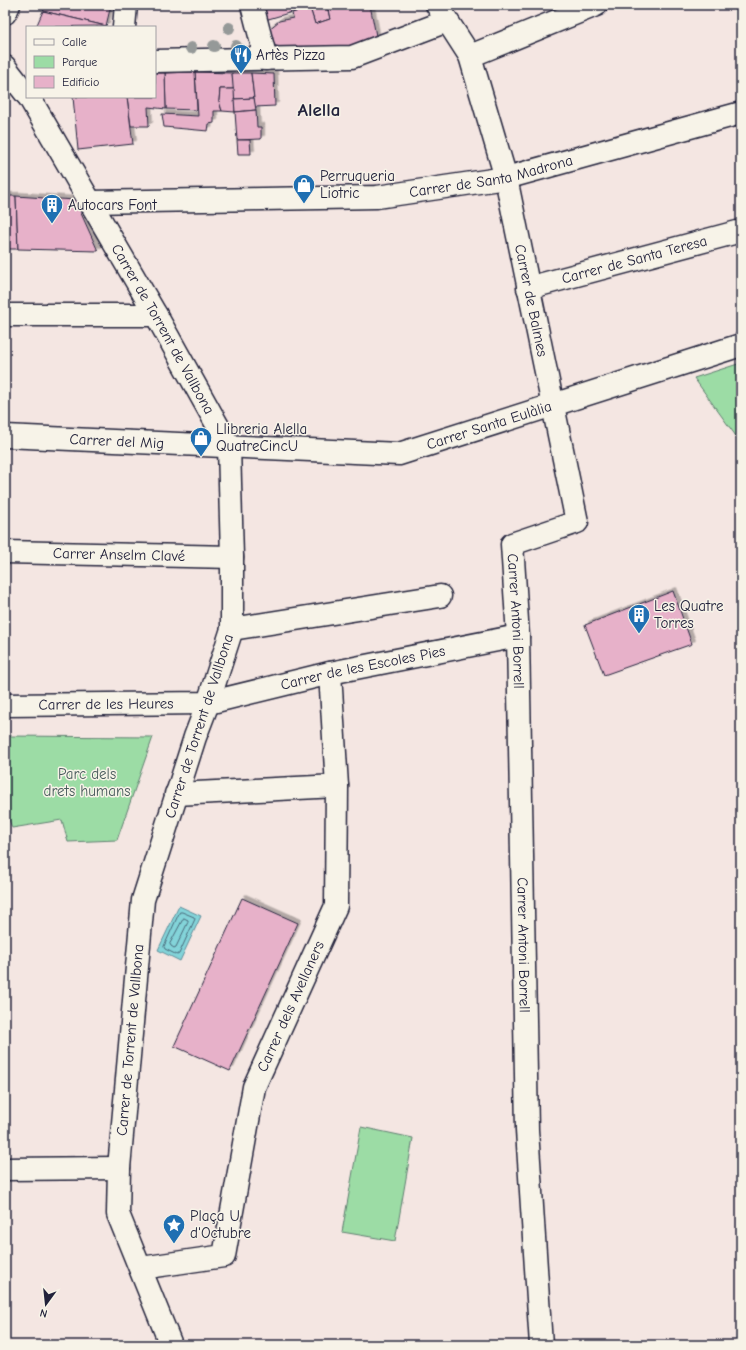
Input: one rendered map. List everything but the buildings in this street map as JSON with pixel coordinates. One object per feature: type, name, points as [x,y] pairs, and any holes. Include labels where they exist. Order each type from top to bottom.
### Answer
[{"type":"street","points":[[5,13],[9,5]]},
{"type":"street","points":[[124,26],[126,5]]},
{"type":"street","points":[[252,5],[269,59]]},
{"type":"street","points":[[470,56],[596,5]]},
{"type":"street","points":[[156,61],[352,57],[442,13]]},
{"type":"street","name":"Carrer de Balmes","points":[[442,13],[470,56],[506,178],[577,522],[512,544]]},
{"type":"street","name":"Carrer de Torrent de Vallbona","points":[[13,68],[26,92]]},
{"type":"street","name":"Carrer de Torrent de Vallbona","points":[[29,98],[156,315],[229,446],[232,629],[176,794],[143,900],[119,1168],[118,1214],[172,1345]]},
{"type":"street","name":"Carrer de Santa Madrona","points":[[90,202],[377,197],[506,178],[741,113]]},
{"type":"street","name":"Carrer de Santa Teresa","points":[[528,288],[741,231]]},
{"type":"street","points":[[5,315],[156,315]]},
{"type":"street","name":"Carrer Santa Eulàlia","points":[[229,446],[399,454],[741,345]]},
{"type":"street","name":"Carrer del Mig","points":[[5,436],[229,446]]},
{"type":"street","name":"Carrer Antoni Borrell","points":[[512,544],[518,636],[527,1130],[541,1345]]},
{"type":"street","name":"Carrer Anselm Clavé","points":[[5,552],[232,557]]},
{"type":"street","points":[[232,629],[440,596]]},
{"type":"street","name":"Carrer de les Escoles Pies","points":[[208,703],[330,673],[518,636]]},
{"type":"street","name":"Carrer dels Avellaners","points":[[140,1268],[224,1256],[254,1087],[336,906],[337,786],[330,673]]},
{"type":"street","name":"Carrer de les Heures","points":[[5,705],[208,703]]},
{"type":"street","points":[[176,794],[337,786]]},
{"type":"street","points":[[5,1169],[119,1168]]},
{"type":"green space","points":[[741,363],[741,443],[694,378]]},
{"type":"green space","name":"Parc dels drets humans","points":[[5,736],[153,737],[117,840],[68,842],[62,820],[12,828],[5,808]]},
{"type":"green space","points":[[361,1127],[413,1138],[395,1241],[342,1232]]},
{"type":"water","points":[[179,906],[201,916],[180,961],[158,950]]},
{"type":"place","name":"Artès Pizza","points":[[241,74]]},
{"type":"place","name":"Perruqueria Liotric","points":[[304,204]]},
{"type":"place","name":"Autocars Font","points":[[52,224]]},
{"type":"place","name":"Llibreria Alella QuatreCincU","points":[[201,458]]},
{"type":"place","name":"Les Quatre Torres","points":[[639,634]]},
{"type":"place","name":"Plaça U d'Octubre","points":[[174,1244]]},
{"type":"district","name":"Alella","points":[[319,109]]}]
